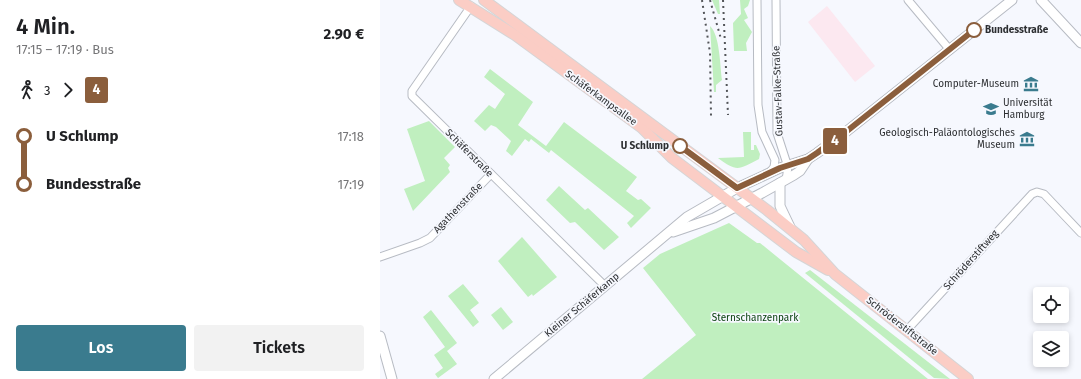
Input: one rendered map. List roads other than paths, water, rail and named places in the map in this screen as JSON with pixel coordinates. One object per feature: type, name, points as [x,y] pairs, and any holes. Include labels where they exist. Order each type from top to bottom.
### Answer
[{"type":"main road","name":"Schäferkampsallee","points":[[459,0],[471,6],[515,35],[642,128],[672,158],[735,207]]},
{"type":"main road","name":"Schäferkampsallee","points":[[484,0],[752,198]]},
{"type":"main road","points":[[808,159],[840,137],[1012,0]]},
{"type":"main road","points":[[1041,0],[1081,43]]},
{"type":"main road","name":"Kleiner Schäferkamp","points":[[494,379],[671,233],[687,218],[721,196],[737,188],[770,172],[808,159]]},
{"type":"main road","name":"Kleiner Schäferkamp","points":[[671,233],[696,226],[783,182],[800,171],[808,159]]},
{"type":"main road","points":[[783,182],[780,206],[792,230]]},
{"type":"main road","name":"Schröderstiftstraße","points":[[752,198],[804,240],[835,274]]},
{"type":"main road","name":"Schröderstiftstraße","points":[[735,207],[796,252],[835,274],[968,379]]},
{"type":"main road","points":[[380,336],[382,348],[392,379]]},
{"type":"street","name":"Gustav-Falke-Straße","points":[[757,0],[758,105],[762,132],[775,160],[774,167],[770,172]]},
{"type":"street","name":"Gustav-Falke-Straße","points":[[776,0],[777,133],[789,172],[783,182]]},
{"type":"street","points":[[908,0],[950,50]]},
{"type":"street","name":"Schäferstraße","points":[[471,6],[412,91],[412,96],[605,286]]},
{"type":"street","name":"Agathenstraße","points":[[380,257],[430,238],[491,174]]},
{"type":"street","name":"Schröderstiftweg","points":[[907,330],[1029,196],[1037,192],[1046,196],[1081,233]]},
{"type":"railway","points":[[702,0],[710,53],[711,116]]},
{"type":"railway","points":[[710,0],[721,39]]},
{"type":"railway","points":[[723,0],[728,115]]},
{"type":"place","name":"Bundesstraße","points":[[974,30]]},
{"type":"place","name":"Computer-Museum","points":[[1031,84]]},
{"type":"place","name":"Universität Hamburg","points":[[991,109]]},
{"type":"place","name":"Geologisch-Paläontologisches Museum","points":[[1027,139]]},
{"type":"place","name":"U Schlump","points":[[680,146]]},
{"type":"park label","name":"Sternschanzenpark","points":[[755,318]]}]
